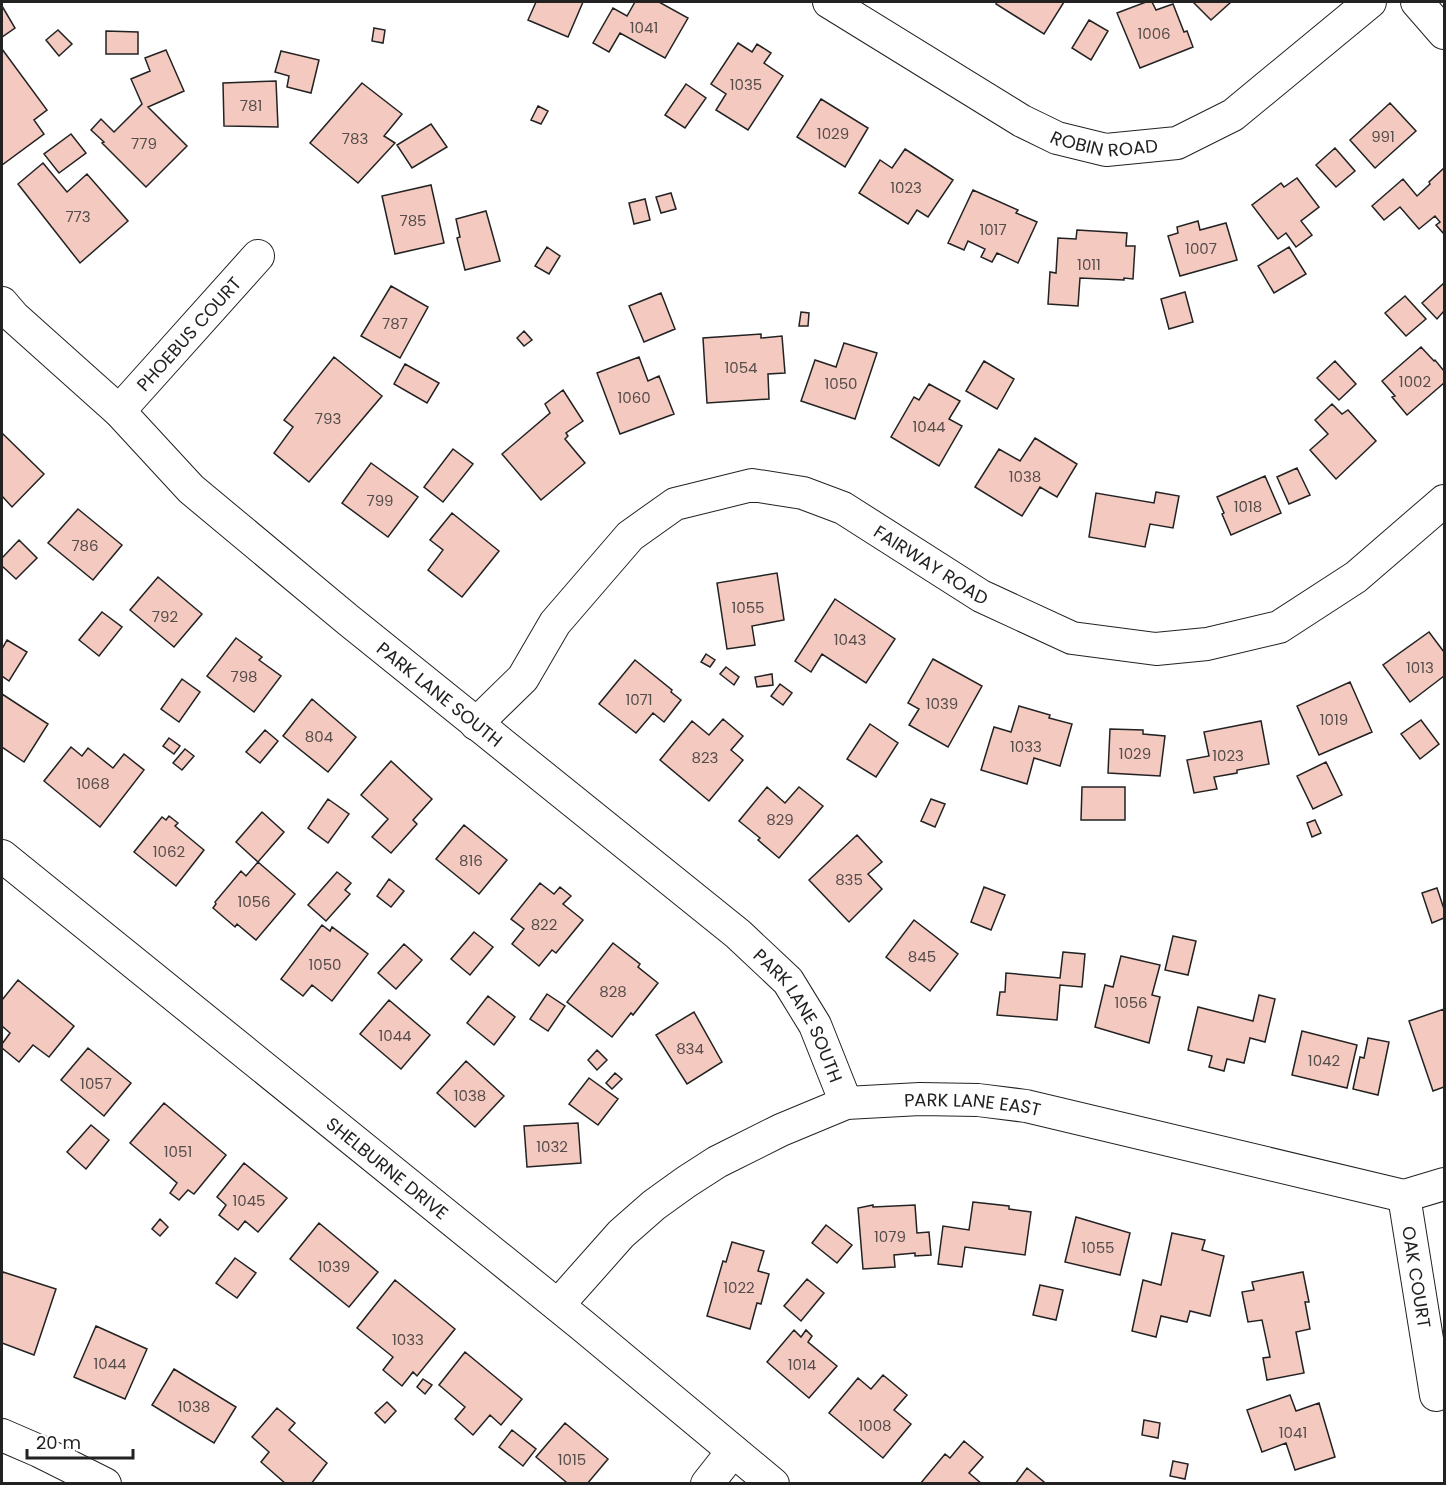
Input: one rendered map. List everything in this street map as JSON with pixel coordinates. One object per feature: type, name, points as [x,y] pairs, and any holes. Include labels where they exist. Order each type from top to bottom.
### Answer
[{"type":"street","name":"ROBIN ROAD","points":[[829,2],[1022,121],[1057,138],[1106,150],[1177,143],[1233,115],[1370,2]]},
{"type":"street","points":[[1417,2],[1444,33]]},
{"type":"street","name":"PHOEBUS COURT","points":[[119,411],[258,256]]},
{"type":"street","name":"PARK LANE SOUTH","points":[[2,303],[14,317],[119,411],[191,489],[476,724],[738,934],[788,981],[815,1024],[846,1103]]},
{"type":"street","name":"FAIRWAY ROAD","points":[[476,724],[523,678],[555,623],[630,536],[675,504],[752,485],[803,493],[843,508],[981,596],[1072,638],[1155,649],[1208,644],[1279,627],[1356,577],[1444,501]]},
{"type":"street","name":"SHELBURNE DRIVE","points":[[2,856],[558,1305],[773,1484]]},
{"type":"street","name":"PARK LANE EAST","points":[[558,1305],[621,1234],[654,1204],[717,1162],[781,1130],[846,1103],[920,1099],[978,1100],[1026,1106],[1404,1196]]},
{"type":"street","points":[[1404,1196],[1444,1184]]},
{"type":"street","name":"OAK COURT","points":[[1404,1196],[1436,1395]]},
{"type":"street","points":[[2,1435],[105,1484]]},
{"type":"street","points":[[707,1484],[733,1451]]},
{"type":"building","points":[[536,2],[583,2],[568,37],[528,20]]},
{"type":"building","points":[[635,2],[659,2],[688,18],[665,58],[620,33],[609,52],[593,43],[613,8],[627,16]]},
{"type":"building","points":[[997,2],[1064,2],[1044,34],[996,4]]},
{"type":"building","points":[[1152,2],[1156,10],[1173,4],[1184,32],[1187,31],[1193,47],[1140,68],[1117,13]]},
{"type":"building","points":[[1193,2],[1231,2],[1211,20]]},
{"type":"building","points":[[2,6],[15,28],[2,37]]},
{"type":"building","points":[[1089,20],[1108,31],[1091,60],[1072,48]]},
{"type":"building","points":[[374,28],[385,30],[383,43],[372,41]]},
{"type":"building","points":[[58,30],[72,44],[59,56],[46,40]]},
{"type":"building","points":[[106,31],[138,32],[138,54],[106,54]]},
{"type":"building","points":[[738,43],[752,52],[757,44],[771,53],[764,63],[783,76],[748,130],[716,110],[726,94],[711,84]]},
{"type":"building","points":[[2,49],[47,110],[34,120],[44,134],[2,165]]},
{"type":"building","points":[[166,50],[184,91],[148,107],[187,146],[146,187],[91,130],[101,119],[114,132],[142,104],[131,79],[150,71],[145,58]]},
{"type":"building","points":[[281,51],[319,60],[311,93],[287,87],[289,76],[275,72]]},
{"type":"building","points":[[276,81],[278,127],[224,126],[223,83]]},
{"type":"building","points":[[362,83],[402,114],[384,136],[395,143],[358,183],[310,143]]},
{"type":"building","points":[[686,84],[706,98],[685,128],[665,115]]},
{"type":"building","points":[[821,99],[868,128],[845,167],[797,137]]},
{"type":"building","points":[[1390,103],[1416,131],[1375,168],[1350,140]]},
{"type":"building","points":[[538,106],[548,111],[541,124],[531,120]]},
{"type":"building","points":[[431,124],[447,147],[412,168],[397,145]]},
{"type":"building","points":[[71,134],[86,153],[59,173],[44,154]]},
{"type":"building","points":[[1335,148],[1355,171],[1336,187],[1316,165]]},
{"type":"building","points":[[905,149],[953,180],[928,217],[917,210],[908,224],[859,193],[880,160],[892,168]]},
{"type":"building","points":[[43,163],[67,192],[87,174],[128,221],[80,263],[18,184]]},
{"type":"building","points":[[1444,168],[1443,233],[1436,225],[1440,222],[1435,216],[1419,229],[1400,207],[1384,220],[1372,206],[1403,179],[1417,196]]},
{"type":"building","points":[[1297,178],[1319,207],[1301,221],[1312,235],[1296,247],[1286,233],[1278,239],[1252,205],[1281,183],[1284,187]]},
{"type":"building","points":[[431,185],[444,243],[395,254],[382,196]]},
{"type":"building","points":[[973,190],[1018,210],[1016,213],[1037,222],[1018,263],[997,253],[992,262],[981,257],[985,249],[968,241],[964,250],[948,243]]},
{"type":"building","points":[[671,193],[676,209],[661,213],[656,197]]},
{"type":"building","points":[[645,199],[650,220],[634,224],[629,203]]},
{"type":"building","points":[[486,211],[500,261],[465,270],[457,238],[460,237],[456,219]]},
{"type":"building","points":[[1198,221],[1200,230],[1226,223],[1237,260],[1180,276],[1168,236],[1178,233],[1177,227]]},
{"type":"building","points":[[1077,230],[1127,233],[1126,246],[1135,246],[1133,279],[1080,278],[1078,306],[1048,304],[1050,272],[1056,273],[1058,238],[1076,239]]},
{"type":"building","points":[[547,247],[560,256],[549,274],[535,266]]},
{"type":"building","points":[[1289,247],[1306,274],[1274,293],[1258,266]]},
{"type":"building","points":[[1444,283],[1444,311],[1437,319],[1422,303]]},
{"type":"building","points":[[391,286],[428,307],[400,358],[361,336]]},
{"type":"building","points":[[1185,292],[1193,322],[1169,329],[1161,299]]},
{"type":"building","points":[[661,293],[675,329],[644,342],[629,306]]},
{"type":"building","points":[[1405,296],[1426,319],[1406,336],[1385,313]]},
{"type":"building","points":[[801,312],[809,313],[808,326],[799,326]]},
{"type":"building","points":[[524,331],[532,340],[524,346],[517,338]]},
{"type":"building","points":[[761,334],[761,338],[782,336],[785,373],[768,374],[769,399],[707,403],[703,338]]},
{"type":"building","points":[[844,343],[877,353],[855,419],[801,401],[815,360],[836,367]]},
{"type":"building","points":[[1421,347],[1444,371],[1444,383],[1407,415],[1382,381]]},
{"type":"building","points":[[334,357],[382,396],[309,482],[274,453],[293,427],[284,420]]},
{"type":"building","points":[[639,357],[648,381],[659,376],[674,414],[620,434],[597,373]]},
{"type":"building","points":[[984,361],[1014,379],[997,409],[966,391]]},
{"type":"building","points":[[1335,361],[1356,384],[1339,400],[1317,378]]},
{"type":"building","points":[[405,364],[439,383],[427,403],[394,384]]},
{"type":"building","points":[[929,384],[960,401],[949,419],[962,426],[939,466],[891,437],[914,397],[919,400]]},
{"type":"building","points":[[563,390],[583,421],[566,433],[568,436],[565,439],[585,463],[541,500],[502,454],[550,413],[545,404]]},
{"type":"building","points":[[1332,404],[1342,414],[1348,410],[1376,441],[1336,479],[1310,450],[1328,434],[1315,420]]},
{"type":"building","points":[[3,434],[44,474],[12,507],[2,496]]},
{"type":"building","points":[[1035,438],[1077,464],[1057,497],[1040,487],[1022,516],[975,487],[999,449],[1020,461]]},
{"type":"building","points":[[453,449],[473,464],[443,502],[424,487]]},
{"type":"building","points":[[371,463],[418,497],[388,537],[342,503]]},
{"type":"building","points":[[1297,468],[1310,495],[1289,504],[1277,477]]},
{"type":"building","points":[[1265,476],[1281,513],[1231,535],[1217,497]]},
{"type":"building","points":[[1156,492],[1179,496],[1173,528],[1150,524],[1145,547],[1089,537],[1096,493],[1154,503]]},
{"type":"building","points":[[78,509],[122,545],[93,580],[48,543]]},
{"type":"building","points":[[452,513],[499,551],[462,597],[428,570],[443,550],[430,540]]},
{"type":"building","points":[[19,540],[37,558],[16,579],[2,566],[2,558]]},
{"type":"building","points":[[777,573],[784,620],[752,626],[755,645],[727,649],[717,583]]},
{"type":"building","points":[[158,577],[202,614],[174,647],[130,610]]},
{"type":"building","points":[[835,599],[895,639],[866,683],[822,654],[811,672],[795,661]]},
{"type":"building","points":[[102,612],[122,627],[99,656],[79,640]]},
{"type":"building","points":[[1429,632],[1444,652],[1444,676],[1410,702],[1383,665]]},
{"type":"building","points":[[236,638],[262,657],[259,660],[281,676],[254,712],[207,676]]},
{"type":"building","points":[[7,640],[27,652],[9,681],[2,676],[2,649]]},
{"type":"building","points":[[706,654],[715,660],[710,667],[701,662]]},
{"type":"building","points":[[933,659],[982,686],[948,747],[909,725],[919,709],[908,703]]},
{"type":"building","points":[[635,660],[681,700],[664,722],[653,713],[636,733],[599,704]]},
{"type":"building","points":[[726,667],[739,677],[734,685],[720,674]]},
{"type":"building","points":[[772,674],[773,685],[757,687],[755,677]]},
{"type":"building","points":[[182,679],[200,692],[179,722],[161,709]]},
{"type":"building","points":[[1350,682],[1372,732],[1319,755],[1297,706]]},
{"type":"building","points":[[780,684],[792,693],[783,705],[771,696]]},
{"type":"building","points":[[2,694],[48,724],[24,762],[2,747]]},
{"type":"building","points":[[312,699],[356,737],[328,772],[283,736]]},
{"type":"building","points":[[1019,706],[1072,724],[1060,766],[1034,758],[1027,784],[981,770],[994,727],[1011,732]]},
{"type":"building","points":[[723,719],[743,736],[731,750],[743,760],[709,801],[660,760],[692,721],[709,735]]},
{"type":"building","points":[[1421,720],[1439,744],[1420,759],[1401,734]]},
{"type":"building","points":[[1261,721],[1269,764],[1214,777],[1217,789],[1194,793],[1187,760],[1209,756],[1204,732]]},
{"type":"building","points":[[870,724],[898,743],[876,777],[847,759]]},
{"type":"building","points":[[1110,729],[1143,730],[1143,734],[1165,736],[1160,776],[1108,773]]},
{"type":"building","points":[[265,730],[278,741],[260,763],[246,752]]},
{"type":"building","points":[[169,738],[180,746],[174,754],[163,746]]},
{"type":"building","points":[[71,747],[82,756],[88,748],[113,768],[124,754],[144,770],[100,827],[44,781]]},
{"type":"building","points":[[185,749],[194,756],[182,770],[173,763]]},
{"type":"building","points":[[391,761],[432,799],[413,820],[417,824],[391,853],[372,837],[388,819],[361,795]]},
{"type":"building","points":[[1326,762],[1342,795],[1313,809],[1297,776]]},
{"type":"building","points":[[767,787],[785,803],[799,787],[823,806],[779,858],[739,821]]},
{"type":"building","points":[[1082,787],[1125,787],[1125,820],[1081,820]]},
{"type":"building","points":[[328,799],[349,814],[328,843],[308,828]]},
{"type":"building","points":[[931,799],[945,804],[935,827],[921,821]]},
{"type":"building","points":[[262,812],[284,832],[258,862],[236,842]]},
{"type":"building","points":[[169,816],[178,823],[175,826],[204,850],[176,886],[134,852],[162,817],[166,820]]},
{"type":"building","points":[[1315,820],[1321,833],[1312,837],[1307,823]]},
{"type":"building","points":[[464,825],[507,860],[479,894],[436,859]]},
{"type":"building","points":[[857,835],[882,862],[868,874],[882,889],[849,922],[809,880]]},
{"type":"building","points":[[258,862],[295,894],[256,940],[237,924],[235,927],[213,908],[215,902],[241,871],[246,876]]},
{"type":"building","points":[[337,872],[351,883],[345,890],[350,894],[326,921],[308,905]]},
{"type":"building","points":[[389,879],[404,891],[391,907],[377,896]]},
{"type":"building","points":[[540,883],[554,894],[560,887],[571,896],[563,904],[583,920],[556,953],[552,950],[539,966],[512,944],[524,929],[511,919]]},
{"type":"building","points":[[984,887],[1005,895],[991,930],[971,922]]},
{"type":"building","points":[[1437,888],[1444,909],[1444,918],[1432,923],[1422,893]]},
{"type":"building","points":[[914,920],[958,954],[930,991],[886,957]]},
{"type":"building","points":[[322,925],[330,931],[332,927],[368,954],[332,1001],[312,985],[303,996],[281,979]]},
{"type":"building","points":[[474,932],[493,947],[470,975],[451,959]]},
{"type":"building","points":[[1173,936],[1196,941],[1188,975],[1165,970]]},
{"type":"building","points":[[613,943],[640,964],[638,967],[658,983],[612,1037],[567,1002]]},
{"type":"building","points":[[404,944],[422,960],[396,989],[378,973]]},
{"type":"building","points":[[1063,952],[1085,954],[1082,987],[1060,985],[1057,1020],[997,1015],[1000,992],[1005,992],[1006,973],[1060,978]]},
{"type":"building","points":[[1121,956],[1160,965],[1152,995],[1160,997],[1149,1043],[1095,1027],[1105,985],[1113,987]]},
{"type":"building","points":[[18,980],[74,1026],[49,1057],[33,1045],[19,1062],[2,1048],[2,1044],[10,1033],[2,1026],[2,1000]]},
{"type":"building","points":[[547,994],[565,1006],[548,1031],[530,1019]]},
{"type":"building","points":[[1259,995],[1275,999],[1265,1042],[1250,1038],[1244,1063],[1227,1059],[1224,1071],[1209,1067],[1212,1056],[1188,1050],[1198,1007],[1253,1021]]},
{"type":"building","points":[[488,996],[515,1017],[494,1045],[467,1023]]},
{"type":"building","points":[[389,1000],[430,1035],[401,1069],[360,1034]]},
{"type":"building","points":[[1444,1009],[1444,1087],[1433,1091],[1409,1021]]},
{"type":"building","points":[[694,1012],[722,1062],[687,1084],[656,1035]]},
{"type":"building","points":[[1302,1031],[1357,1045],[1347,1088],[1292,1075]]},
{"type":"building","points":[[1368,1038],[1389,1042],[1378,1095],[1353,1089],[1360,1057],[1364,1058]]},
{"type":"building","points":[[88,1048],[131,1083],[104,1116],[61,1080]]},
{"type":"building","points":[[597,1050],[607,1060],[597,1070],[588,1060]]},
{"type":"building","points":[[466,1061],[504,1096],[475,1127],[437,1093]]},
{"type":"building","points":[[615,1073],[622,1079],[612,1089],[606,1083]]},
{"type":"building","points":[[589,1078],[618,1099],[598,1125],[569,1104]]},
{"type":"building","points":[[164,1103],[226,1155],[194,1194],[188,1190],[179,1200],[170,1193],[177,1183],[130,1143]]},
{"type":"building","points":[[578,1123],[581,1163],[527,1167],[524,1126]]},
{"type":"building","points":[[91,1125],[109,1140],[86,1169],[67,1152]]},
{"type":"building","points":[[244,1163],[287,1198],[258,1232],[245,1221],[238,1230],[219,1215],[226,1205],[217,1197]]},
{"type":"building","points":[[973,1202],[1009,1206],[1009,1209],[1031,1212],[1025,1255],[965,1247],[962,1267],[938,1264],[943,1226],[969,1230]]},
{"type":"building","points":[[873,1205],[873,1207],[915,1205],[917,1233],[929,1232],[931,1255],[915,1256],[915,1253],[894,1255],[895,1267],[863,1269],[858,1208]]},
{"type":"building","points":[[1076,1217],[1130,1233],[1120,1275],[1065,1262]]},
{"type":"building","points":[[160,1219],[168,1227],[160,1236],[152,1229]]},
{"type":"building","points":[[319,1223],[378,1272],[349,1307],[290,1259]]},
{"type":"building","points":[[826,1225],[852,1245],[837,1263],[812,1243]]},
{"type":"building","points":[[1172,1233],[1205,1240],[1202,1250],[1224,1256],[1210,1316],[1190,1311],[1187,1322],[1161,1316],[1156,1337],[1132,1331],[1143,1280],[1161,1285]]},
{"type":"building","points":[[732,1242],[764,1251],[758,1271],[769,1274],[761,1304],[757,1303],[750,1329],[707,1316],[723,1261],[726,1262]]},
{"type":"building","points":[[235,1258],[256,1273],[237,1298],[216,1283]]},
{"type":"building","points":[[3,1272],[56,1289],[34,1355],[2,1343]]},
{"type":"building","points":[[1303,1272],[1309,1302],[1305,1302],[1310,1329],[1296,1332],[1304,1373],[1267,1380],[1263,1358],[1270,1357],[1262,1320],[1248,1322],[1242,1292],[1254,1290],[1252,1282]]},
{"type":"building","points":[[807,1279],[824,1293],[801,1321],[784,1306]]},
{"type":"building","points":[[395,1280],[455,1329],[417,1376],[413,1372],[402,1386],[383,1370],[393,1357],[357,1328]]},
{"type":"building","points":[[1040,1285],[1063,1290],[1056,1320],[1033,1315]]},
{"type":"building","points":[[96,1326],[147,1349],[125,1399],[74,1377]]},
{"type":"building","points":[[794,1330],[801,1337],[806,1330],[812,1336],[808,1342],[837,1366],[809,1398],[767,1362]]},
{"type":"building","points":[[465,1352],[522,1399],[501,1425],[490,1415],[473,1435],[455,1419],[465,1407],[439,1385]]},
{"type":"building","points":[[174,1369],[236,1407],[214,1443],[152,1405]]},
{"type":"building","points":[[883,1375],[907,1395],[894,1410],[911,1424],[883,1458],[829,1413],[858,1378],[871,1389]]},
{"type":"building","points":[[423,1379],[432,1385],[425,1394],[417,1387]]},
{"type":"building","points":[[1290,1395],[1296,1411],[1319,1403],[1335,1457],[1295,1470],[1286,1443],[1262,1452],[1247,1410]]},
{"type":"building","points":[[387,1402],[396,1411],[385,1423],[375,1413]]},
{"type":"building","points":[[277,1408],[295,1423],[289,1430],[327,1463],[311,1484],[286,1484],[261,1462],[269,1452],[252,1437]]},
{"type":"building","points":[[1144,1420],[1160,1423],[1158,1438],[1142,1435]]},
{"type":"building","points":[[565,1423],[608,1459],[587,1484],[564,1484],[566,1482],[536,1457]]},
{"type":"building","points":[[512,1430],[536,1449],[523,1466],[499,1447]]},
{"type":"building","points":[[964,1441],[983,1457],[969,1473],[982,1484],[920,1484],[945,1454],[950,1458]]},
{"type":"building","points":[[1173,1461],[1188,1464],[1185,1479],[1170,1476]]},
{"type":"building","points":[[1027,1468],[1044,1482],[1043,1484],[1015,1484]]}]
